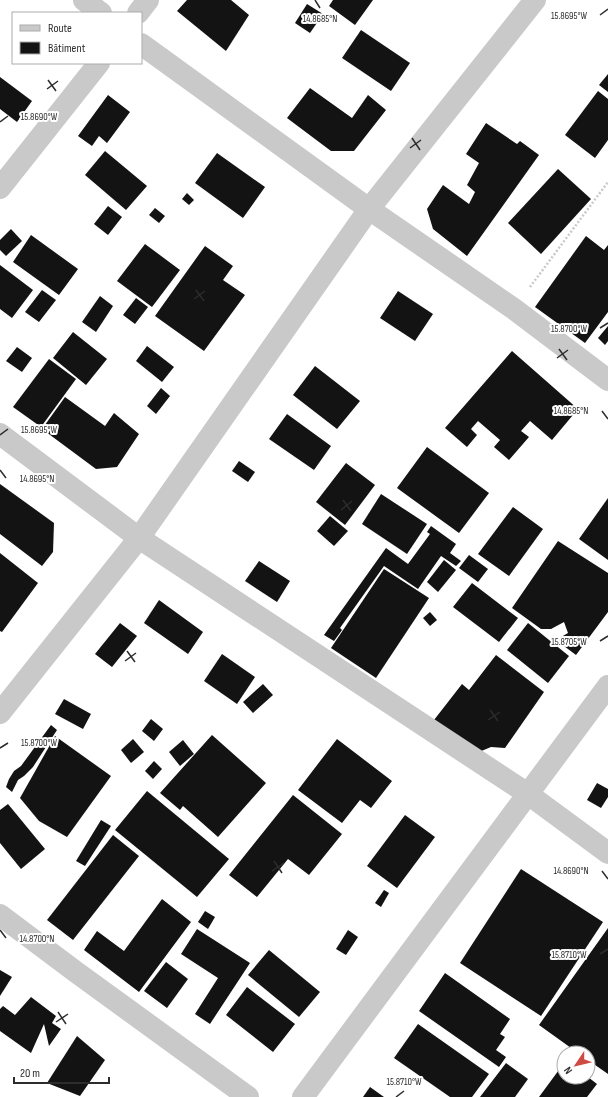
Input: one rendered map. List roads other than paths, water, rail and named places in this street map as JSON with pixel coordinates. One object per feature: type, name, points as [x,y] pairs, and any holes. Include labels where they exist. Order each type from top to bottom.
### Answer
[{"type":"street","points":[[84,0],[100,12]]},
{"type":"street","points":[[139,12],[148,0]]},
{"type":"street","points":[[0,713],[139,538],[369,209],[535,0]]},
{"type":"street","points":[[142,45],[369,209],[514,309],[608,380]]},
{"type":"street","points":[[0,188],[98,64]]},
{"type":"street","points":[[0,434],[139,538],[528,794],[608,853]]},
{"type":"street","points":[[303,1097],[608,686]]},
{"type":"street","points":[[0,915],[248,1097]]}]
